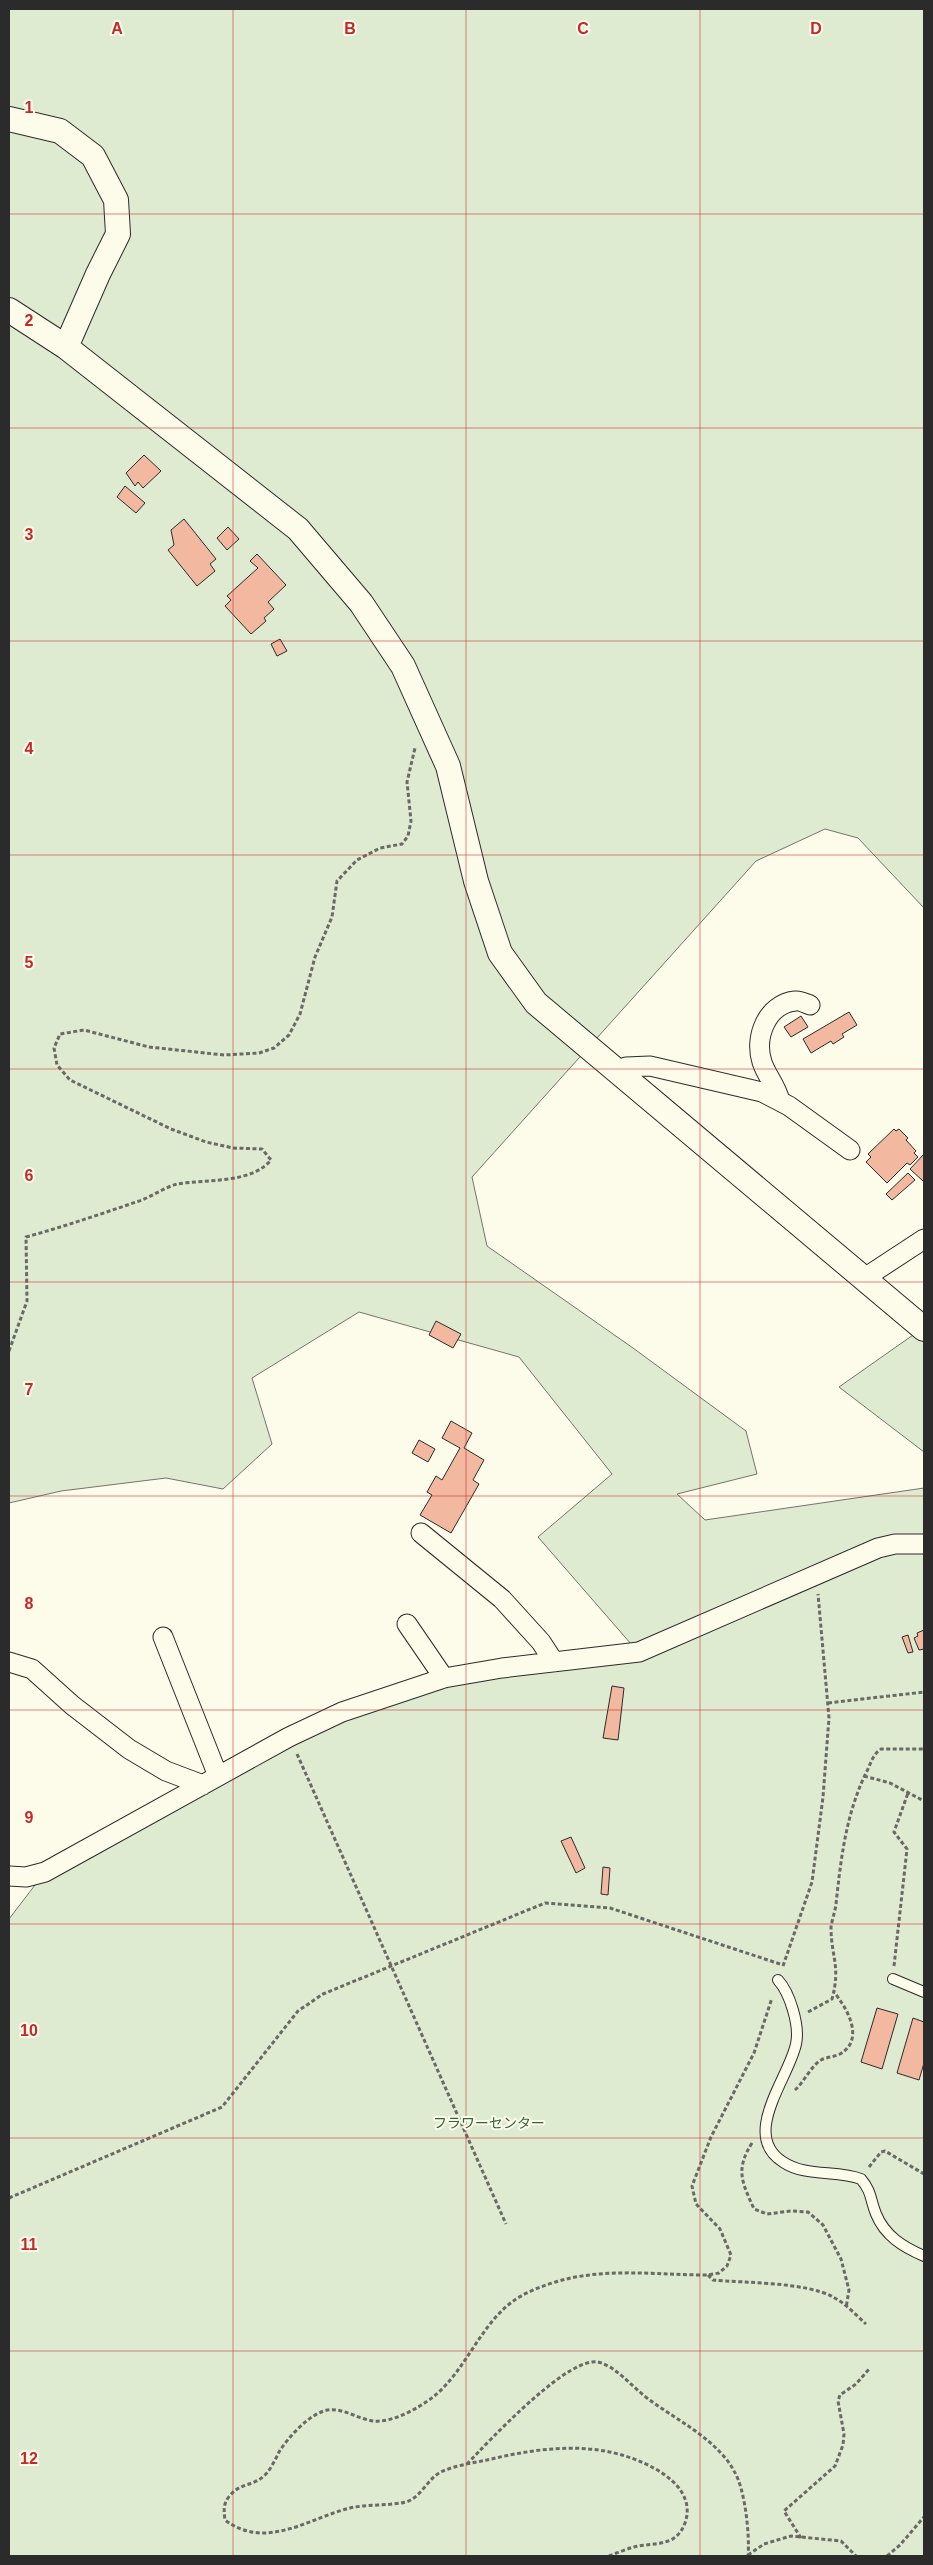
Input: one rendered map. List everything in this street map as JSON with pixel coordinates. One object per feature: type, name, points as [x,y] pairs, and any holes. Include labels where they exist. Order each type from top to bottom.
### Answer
[{"type":"street","points":[[9,119],[60,131],[93,156],[116,200],[118,234],[66,347]]},
{"type":"street","points":[[9,310],[66,347],[298,529],[361,603],[403,666],[448,766],[476,881],[500,953],[536,1003],[924,1329]]},
{"type":"street","points":[[780,1101],[776,1087],[762,1062],[760,1041],[768,1014],[782,1005],[796,1000],[810,1005]]},
{"type":"street","points":[[616,1071],[626,1067],[650,1066],[762,1092],[780,1101],[850,1150]]},
{"type":"street","points":[[863,1279],[924,1240]]},
{"type":"street","points":[[420,1533],[502,1599],[541,1642],[554,1662]]},
{"type":"street","points":[[9,1876],[26,1877],[45,1872],[289,1737],[342,1712],[444,1678],[639,1652],[878,1548],[895,1544],[924,1544]]},
{"type":"street","points":[[407,1624],[444,1678]]},
{"type":"street","points":[[163,1637],[211,1780]]},
{"type":"street","points":[[9,1662],[32,1669],[72,1705],[129,1750],[166,1771],[211,1780]]},
{"type":"lane","points":[[893,1979],[924,1992]]},
{"type":"lane","points":[[778,1980],[787,1990],[794,2020],[796,2044],[777,2093],[766,2115],[769,2147],[782,2162],[800,2169],[855,2177],[863,2181],[872,2193],[876,2213],[883,2227],[894,2241],[924,2256]]},
{"type":"path","points":[[9,1351],[27,1301],[26,1237],[142,1200],[175,1185],[235,1177],[263,1170],[271,1160],[262,1149],[233,1148],[206,1142],[171,1129],[70,1080],[57,1065],[54,1048],[60,1034],[84,1030],[149,1047],[224,1055],[259,1053],[274,1048],[289,1036],[300,1014],[315,957],[332,917],[338,881],[357,860],[380,848],[402,844],[408,836],[411,822],[406,782],[424,713]]},
{"type":"path","points":[[609,2556],[634,2547],[669,2540],[682,2531],[688,2513],[688,2504],[680,2489],[664,2474],[646,2464],[611,2451],[558,2447],[527,2451],[467,2465],[436,2474],[416,2496],[408,2501],[360,2506],[338,2511],[295,2529],[250,2532],[235,2527],[225,2520],[224,2510],[226,2500],[236,2488],[257,2482],[266,2474],[287,2440],[307,2421],[319,2413],[331,2409],[375,2422],[415,2408],[433,2397],[450,2380],[489,2324],[510,2304],[527,2292],[582,2274],[614,2272],[708,2275],[719,2273],[727,2266],[730,2255],[720,2229],[696,2204],[692,2186],[711,2137],[754,2053],[812,1882],[823,1797],[828,1703],[816,1576]]},
{"type":"path","points":[[828,1703],[924,1692]]},
{"type":"path","points":[[289,1737],[393,1966],[506,2224]]},
{"type":"path","points":[[794,2020],[832,1998],[838,1976],[832,1939],[832,1922],[841,1857],[853,1804],[864,1776],[876,1752],[881,1749],[924,1749]]},
{"type":"path","points":[[864,1776],[890,1783],[924,1801]]},
{"type":"path","points":[[893,1979],[907,1849],[894,1832],[908,1794]]},
{"type":"path","points":[[9,2198],[222,2107],[298,2011],[323,1994],[545,1902],[610,1908],[783,1965]]},
{"type":"path","points":[[777,2093],[786,2094],[794,2091],[820,2061],[841,2053],[852,2038],[852,2019],[847,2008],[834,1991]]},
{"type":"path","points":[[766,2129],[755,2138],[741,2165],[741,2180],[754,2209],[767,2214],[791,2210],[808,2212],[823,2225],[841,2259],[849,2290],[846,2308]]},
{"type":"path","points":[[863,2181],[870,2163],[885,2151],[924,2174]]},
{"type":"path","points":[[708,2275],[713,2280],[783,2286],[824,2293],[834,2297],[866,2324]]},
{"type":"path","points":[[467,2465],[512,2418],[551,2383],[584,2364],[599,2362],[627,2380],[635,2389],[680,2420],[718,2450],[736,2472],[743,2500],[748,2555],[764,2544],[780,2538],[801,2538],[841,2541],[856,2556]]},
{"type":"path","points":[[801,2538],[784,2511],[835,2466],[843,2445],[844,2434],[838,2401],[840,2395],[856,2384],[870,2368]]},
{"type":"path","points":[[887,2556],[900,2545],[924,2517]]},
{"type":"green space","name":"フラワーセンター","points":[[9,9],[924,9],[924,908],[858,838],[825,829],[756,861],[472,1177],[487,1246],[633,1348],[746,1431],[757,1474],[677,1494],[705,1520],[924,1488],[924,2556],[9,2556],[9,1919],[45,1872],[155,1811],[404,1690],[638,1652],[538,1537],[612,1474],[519,1357],[359,1312],[252,1378],[272,1444],[223,1489],[166,1478],[61,1491],[9,1503]]},
{"type":"green space","points":[[924,1329],[924,1452],[839,1387]]},
{"type":"building","points":[[144,455],[161,471],[143,488],[138,482],[135,486],[126,473]]},
{"type":"building","points":[[125,486],[145,503],[136,513],[117,497]]},
{"type":"building","points":[[184,519],[216,559],[210,564],[215,571],[197,586],[168,550],[174,545],[171,530]]},
{"type":"building","points":[[228,527],[239,539],[227,550],[217,538]]},
{"type":"building","points":[[257,554],[286,585],[268,602],[274,609],[264,618],[266,621],[251,634],[225,606],[231,600],[227,596],[258,568],[250,561]]},
{"type":"building","points":[[280,639],[287,651],[277,656],[271,644]]},
{"type":"building","points":[[849,1012],[857,1025],[842,1034],[844,1037],[833,1044],[831,1041],[811,1053],[803,1039]]},
{"type":"building","points":[[801,1016],[808,1027],[791,1037],[784,1027]]},
{"type":"building","points":[[894,1129],[896,1131],[899,1129],[908,1138],[906,1140],[916,1151],[914,1153],[918,1157],[910,1165],[907,1163],[887,1183],[866,1162],[871,1157],[868,1154]]},
{"type":"building","points":[[924,1154],[924,1180],[923,1181],[910,1169]]},
{"type":"building","points":[[908,1173],[915,1180],[892,1200],[886,1194]]},
{"type":"building","points":[[436,1321],[461,1334],[453,1348],[429,1335]]},
{"type":"building","points":[[451,1421],[472,1433],[464,1448],[484,1460],[473,1480],[479,1484],[451,1533],[420,1515],[432,1495],[427,1492],[436,1476],[442,1480],[460,1448],[442,1438]]},
{"type":"building","points":[[419,1440],[435,1449],[428,1462],[412,1453]]},
{"type":"building","points":[[924,1630],[924,1649],[919,1650],[914,1638],[918,1636],[917,1633]]},
{"type":"building","points":[[908,1635],[913,1652],[908,1653],[902,1637]]},
{"type":"building","points":[[612,1686],[624,1688],[618,1740],[603,1738]]},
{"type":"building","points":[[571,1837],[585,1868],[576,1873],[561,1841]]},
{"type":"building","points":[[603,1867],[610,1868],[608,1895],[601,1894]]},
{"type":"building","points":[[877,2008],[898,2014],[882,2069],[861,2062]]},
{"type":"building","points":[[913,2018],[924,2022],[924,2063],[919,2080],[897,2073]]}]
